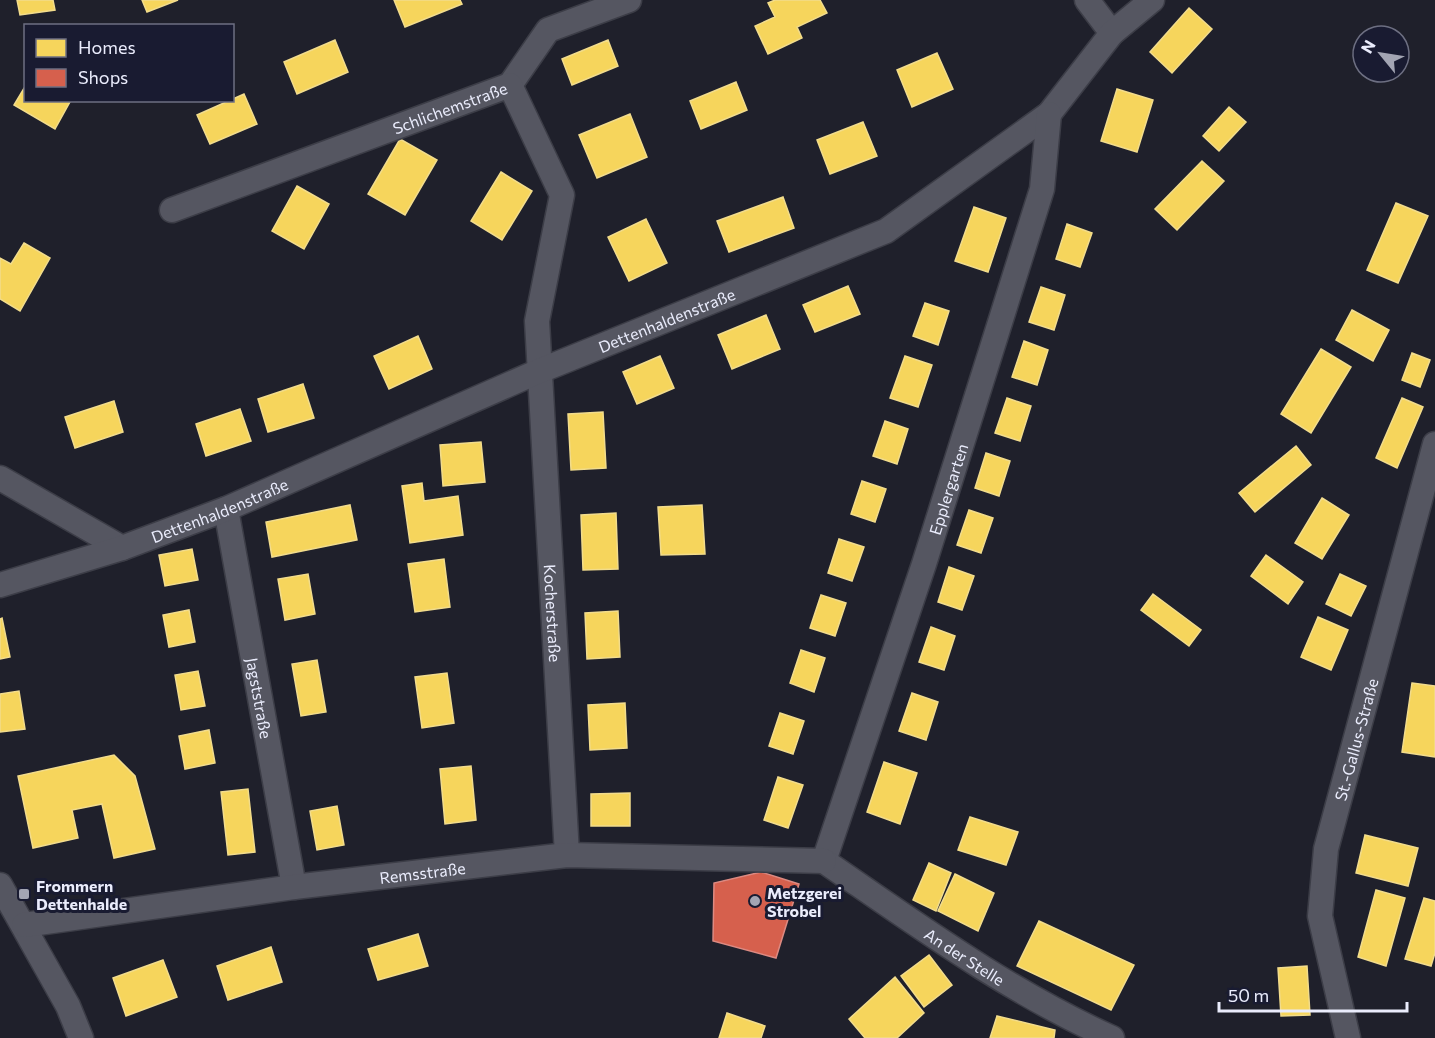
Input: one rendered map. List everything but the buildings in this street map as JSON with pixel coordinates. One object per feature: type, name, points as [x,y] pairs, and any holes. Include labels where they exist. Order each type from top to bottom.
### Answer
[{"type":"street","points":[[510,85],[548,30],[628,0]]},
{"type":"street","points":[[1086,0],[1113,33]]},
{"type":"street","name":"Dettenhaldenstraße","points":[[0,585],[122,548],[226,509],[537,372],[886,231],[1049,114],[1113,33],[1152,0]]},
{"type":"street","name":"Schlichemstraße","points":[[172,210],[510,85],[562,195],[537,321],[537,372]]},
{"type":"street","name":"Epplergarten","points":[[824,861],[920,575],[1042,189],[1049,114]]},
{"type":"street","name":"Kocherstraße","points":[[537,372],[567,855]]},
{"type":"street","name":"St.-Gallus-Straße","points":[[1348,1038],[1320,916],[1326,849],[1435,444]]},
{"type":"street","points":[[0,478],[122,548]]},
{"type":"street","name":"Jagststraße","points":[[226,509],[294,887]]},
{"type":"street","name":"Remsstraße","points":[[24,925],[294,887],[567,855],[824,861]]},
{"type":"street","name":"An der Stelle","points":[[824,861],[953,948],[1076,1022],[1112,1038]]},
{"type":"street","points":[[0,885],[5,898],[24,925],[68,1006],[81,1038]]},
{"type":"place","name":"Frommern Dettenhalde","points":[[24,894]]},
{"type":"place","name":"Metzgerei Strobel","points":[[755,901]]}]
